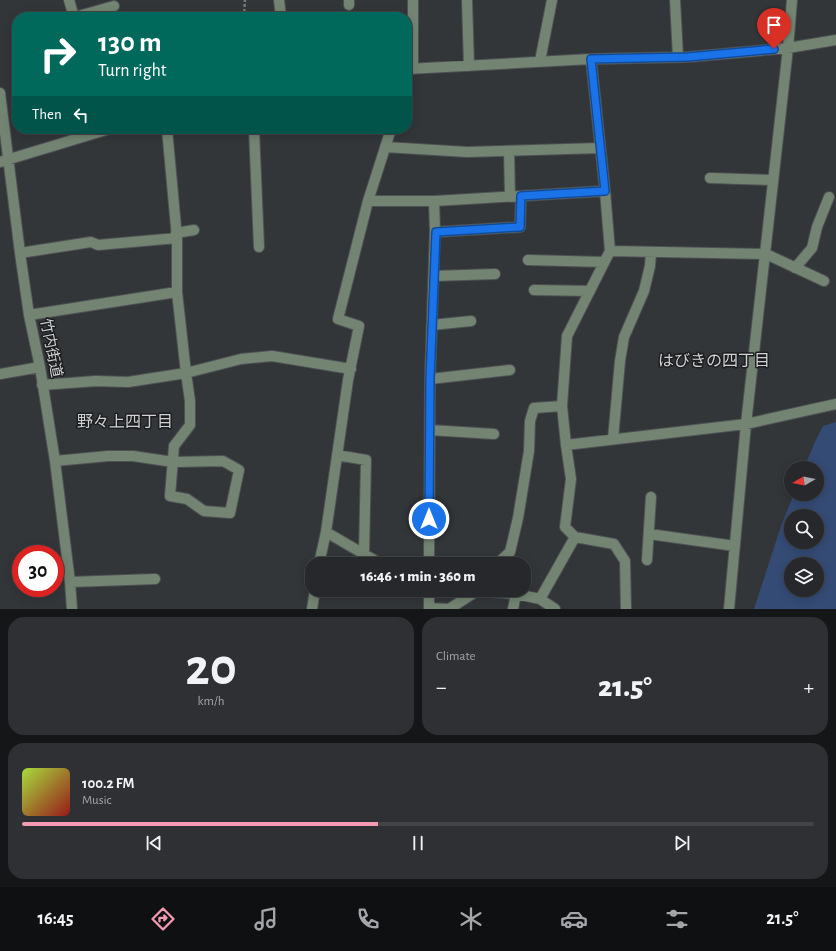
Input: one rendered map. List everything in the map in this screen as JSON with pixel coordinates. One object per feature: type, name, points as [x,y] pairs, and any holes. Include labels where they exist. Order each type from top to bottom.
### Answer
[{"type":"street","points":[[69,0],[73,12]]},
{"type":"street","points":[[279,0],[280,12]]},
{"type":"street","points":[[412,18],[413,0]]},
{"type":"street","points":[[467,0],[469,66]]},
{"type":"street","points":[[540,61],[552,0]]},
{"type":"street","points":[[675,0],[678,57]]},
{"type":"street","points":[[729,609],[746,424],[766,254],[792,0]]},
{"type":"street","points":[[93,12],[114,6]]},
{"type":"street","points":[[412,71],[540,61],[678,57],[788,48],[836,40]]},
{"type":"street","points":[[591,59],[610,251],[567,336],[562,406],[571,479],[565,527],[575,537],[614,544],[625,561],[626,609]]},
{"type":"street","name":"竹内街道","points":[[0,93],[4,160],[29,315],[40,367],[55,460],[72,609]]},
{"type":"street","points":[[4,160],[92,134]]},
{"type":"street","points":[[55,460],[108,456],[133,456],[173,462],[223,461],[240,470],[230,513],[204,511],[188,499],[170,496],[173,462],[174,446],[190,425],[190,401],[177,292],[177,236],[167,134]]},
{"type":"street","points":[[254,134],[259,247]]},
{"type":"street","points":[[321,557],[326,532],[337,455],[359,326],[338,319],[368,201],[389,134]]},
{"type":"street","points":[[385,147],[467,152],[600,148]]},
{"type":"street","points":[[508,151],[510,196]]},
{"type":"street","points":[[710,178],[773,180]]},
{"type":"street","points":[[368,201],[434,201],[605,191]]},
{"type":"street","points":[[436,232],[520,227],[521,196]]},
{"type":"street","points":[[795,268],[812,248],[817,227],[829,197]]},
{"type":"street","points":[[429,557],[430,379],[436,232],[434,201]]},
{"type":"street","points":[[20,252],[91,242],[98,245],[177,236],[194,230]]},
{"type":"street","points":[[610,251],[766,254],[824,281]]},
{"type":"street","points":[[614,439],[620,361],[624,337],[644,291],[650,266],[651,252]]},
{"type":"street","points":[[528,260],[604,262]]},
{"type":"street","points":[[434,276],[495,274]]},
{"type":"street","points":[[534,290],[590,291]]},
{"type":"street","points":[[29,315],[177,292]]},
{"type":"street","points":[[432,325],[471,321]]},
{"type":"street","points":[[42,385],[96,381],[128,382],[186,373],[241,359],[272,356],[351,369]]},
{"type":"street","points":[[0,374],[40,367]]},
{"type":"street","points":[[430,379],[510,370]]},
{"type":"street","points":[[566,445],[746,424],[836,404]]},
{"type":"street","points":[[505,557],[510,552],[518,518],[529,451],[530,421],[534,408],[562,406]]},
{"type":"street","points":[[430,430],[494,434]]},
{"type":"street","points":[[337,455],[366,460],[364,554]]},
{"type":"street","points":[[647,560],[651,497]]},
{"type":"street","points":[[326,532],[369,557]]},
{"type":"street","points":[[649,534],[735,546]]},
{"type":"street","points":[[540,599],[575,537]]},
{"type":"street","points":[[70,582],[155,579]]},
{"type":"street","points":[[312,609],[313,597]]},
{"type":"street","points":[[428,597],[429,608],[449,609],[467,597]]},
{"type":"street","points":[[513,609],[515,597]]},
{"type":"street","points":[[530,597],[540,599],[556,609]]},
{"type":"path","points":[[244,12],[245,0]]},
{"type":"water","points":[[836,422],[836,609],[754,609],[784,518],[784,549],[824,549],[824,509],[788,509],[791,501],[824,501],[824,461],[807,461],[823,426]]},
{"type":"district","name":"はびきの四丁目","points":[[714,361]]},
{"type":"district","name":"野々上四丁目","points":[[125,422]]},
{"type":"route","points":[[429,519],[430,379],[436,232],[520,227],[521,196],[605,191],[591,59],[688,57],[774,49]]}]
